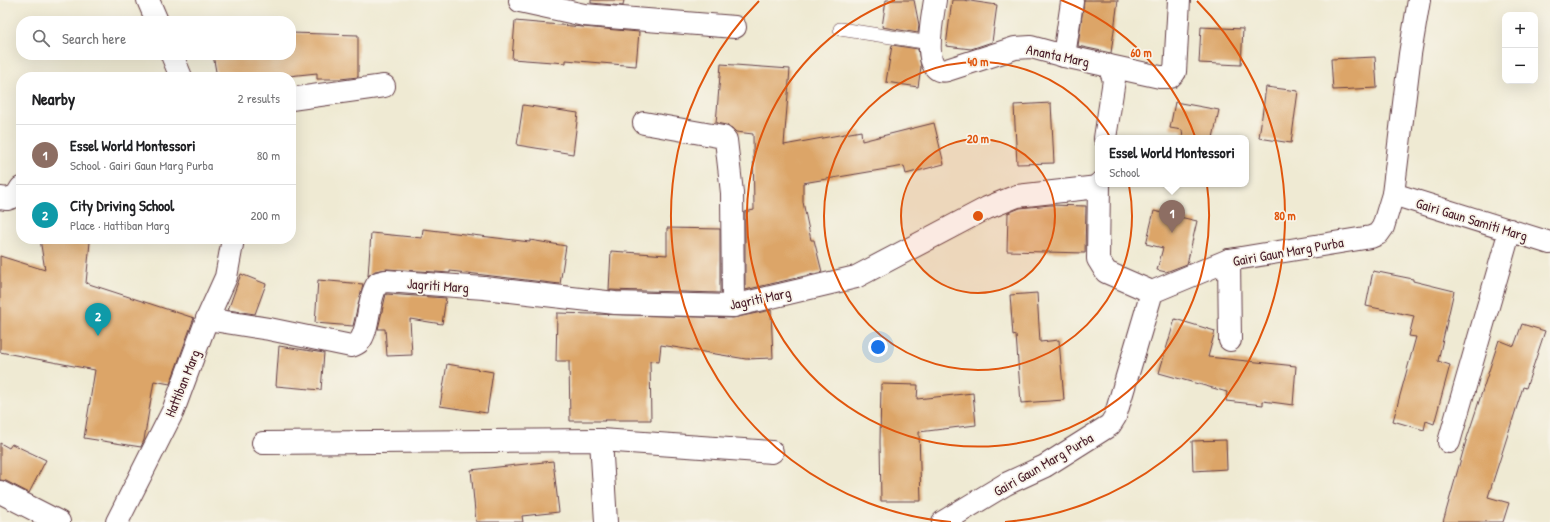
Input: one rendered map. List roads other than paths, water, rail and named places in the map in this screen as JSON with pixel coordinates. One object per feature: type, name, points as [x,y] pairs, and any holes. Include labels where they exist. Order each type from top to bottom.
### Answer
[{"type":"street","points":[[148,0],[155,16]]},
{"type":"street","points":[[516,0],[584,15],[735,27]]},
{"type":"street","name":"Ananta Marg","points":[[935,0],[930,43],[932,62],[936,69],[941,71],[1024,47],[1031,47],[1109,66],[1114,80],[1105,135]]},
{"type":"street","points":[[1109,66],[1160,77],[1170,77],[1174,72],[1179,0]]},
{"type":"street","name":"Gairi Gaun Marg Purba","points":[[943,522],[1006,484],[1045,466],[1110,425],[1115,417],[1152,292],[1229,260],[1371,238],[1378,234],[1383,227],[1393,194],[1410,54],[1419,0]]},
{"type":"street","points":[[1064,56],[1072,2]]},
{"type":"street","points":[[174,60],[179,72]]},
{"type":"street","points":[[296,98],[384,86]]},
{"type":"street","points":[[644,123],[723,137],[726,140],[732,193],[733,306]]},
{"type":"street","name":"Jagriti Marg","points":[[206,319],[269,329],[351,346],[361,341],[373,289],[378,283],[386,281],[484,288],[615,303],[733,306],[856,277],[987,208],[1017,196],[1095,186]]},
{"type":"street","points":[[1098,187],[1098,259],[1106,272],[1152,292]]},
{"type":"street","name":"Gairi Gaun Samiti Marg","points":[[1393,194],[1550,243]]},
{"type":"street","points":[[0,198],[7,199],[16,196]]},
{"type":"street","points":[[1449,442],[1510,230]]},
{"type":"street","name":"Hattiban Marg","points":[[117,522],[173,411],[206,319],[226,277],[232,244]]},
{"type":"street","points":[[1229,260],[1230,340]]},
{"type":"street","points":[[601,440],[606,522]]},
{"type":"street","points":[[264,443],[601,440],[772,452]]},
{"type":"street","points":[[0,492],[59,522]]},
{"type":"lane","points":[[840,29],[930,43]]},
{"type":"place","name":"Essel World Montessori","points":[[1172,233]]},
{"type":"place","name":"City Driving School","points":[[98,336]]}]
